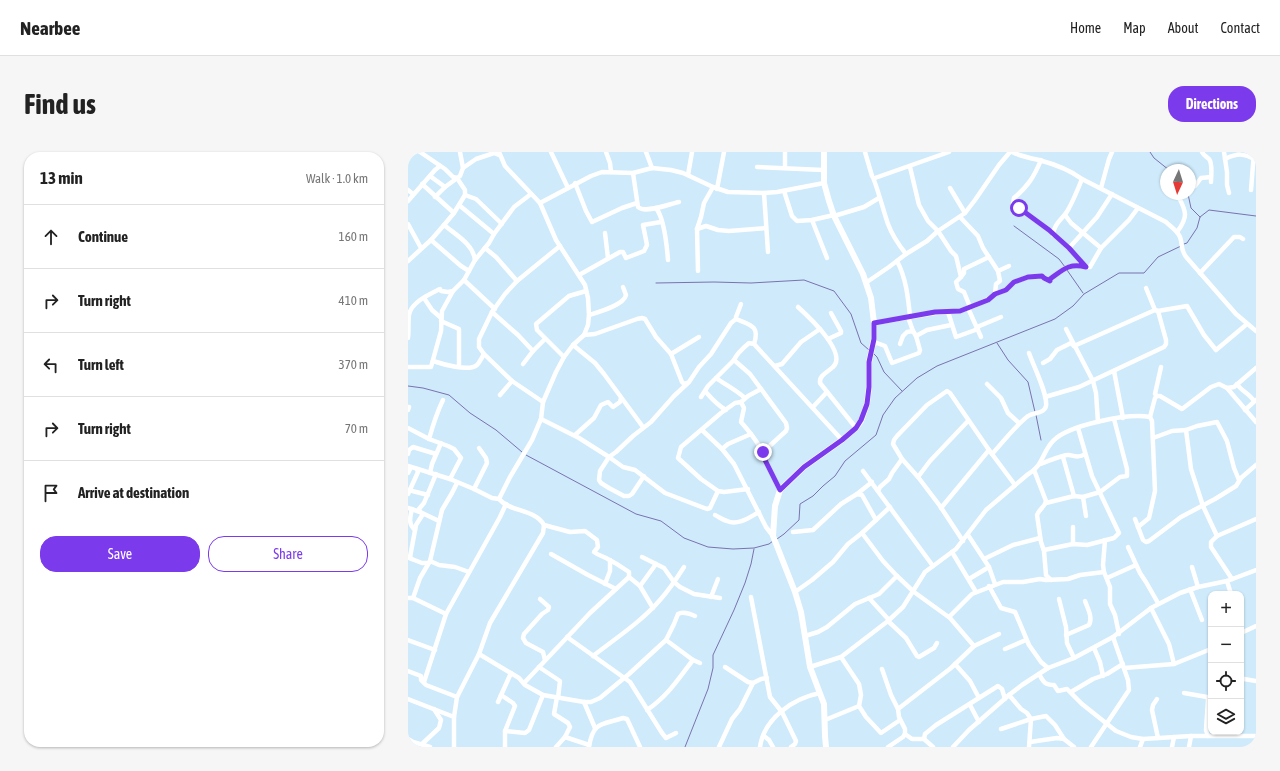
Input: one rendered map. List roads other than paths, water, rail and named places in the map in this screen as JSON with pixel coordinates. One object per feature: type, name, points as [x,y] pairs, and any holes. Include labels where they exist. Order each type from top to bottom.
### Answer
[{"type":"street","points":[[408,261],[431,240],[444,225],[454,213],[465,195],[465,190],[457,178],[420,152]]},
{"type":"street","points":[[435,197],[445,187],[460,176],[463,168],[460,152]]},
{"type":"street","points":[[463,168],[486,152]]},
{"type":"street","points":[[552,152],[553,158],[568,188]]},
{"type":"street","points":[[606,152],[610,163],[611,172]]},
{"type":"street","points":[[646,152],[652,168]]},
{"type":"street","points":[[688,175],[692,152]]},
{"type":"street","points":[[698,271],[697,228],[704,203],[715,188],[724,152]]},
{"type":"street","points":[[785,152],[785,168]]},
{"type":"street","points":[[773,536],[775,506],[780,490],[804,467],[842,440],[856,428],[861,420],[867,404],[869,362],[874,323],[871,298],[867,282],[834,216],[824,183],[824,152]]},
{"type":"street","points":[[865,152],[872,176],[875,178],[879,198],[888,225],[897,243],[906,254]]},
{"type":"street","points":[[875,178],[910,167],[949,152]]},
{"type":"street","points":[[867,282],[965,213],[999,165],[1011,152],[1041,160],[1074,173],[1082,179],[1166,222],[1177,232],[1181,241],[1181,249],[1187,258],[1236,314],[1256,331]]},
{"type":"street","points":[[1101,188],[1112,152]]},
{"type":"street","points":[[1196,185],[1201,178],[1211,179],[1211,163],[1202,152]]},
{"type":"street","points":[[1224,152],[1229,193]]},
{"type":"street","points":[[1251,190],[1255,159],[1254,152]]},
{"type":"street","points":[[481,155],[494,153],[499,154],[505,166],[540,203],[560,246],[585,285],[589,315],[588,325],[584,335],[573,345],[564,357],[548,388],[543,402],[541,419],[525,454],[510,477],[499,499]]},
{"type":"street","points":[[1225,159],[1242,154],[1255,159]]},
{"type":"street","points":[[1041,160],[1034,177],[1022,192],[1014,198],[1013,204],[1029,217],[1051,229],[1053,235],[1069,248],[1086,267]]},
{"type":"street","points":[[408,201],[440,166]]},
{"type":"street","points":[[757,167],[823,170]]},
{"type":"street","points":[[910,167],[920,205],[928,221],[938,231],[958,259],[961,277]]},
{"type":"street","points":[[540,203],[575,183],[602,172],[633,173],[652,168],[671,170],[688,175],[715,188],[728,192],[764,193],[784,191],[824,183]]},
{"type":"street","points":[[633,173],[637,203],[641,210],[679,202]]},
{"type":"street","points":[[430,176],[445,187]]},
{"type":"street","points":[[1051,229],[1069,209],[1082,179]]},
{"type":"street","points":[[575,183],[592,222],[622,208],[637,203]]},
{"type":"street","points":[[422,184],[454,213]]},
{"type":"street","points":[[950,188],[965,213]]},
{"type":"street","points":[[408,190],[413,194]]},
{"type":"street","points":[[784,191],[792,216],[799,221],[834,216],[864,207],[879,198]]},
{"type":"street","points":[[764,193],[768,252]]},
{"type":"street","points":[[408,367],[432,367],[441,331],[442,311],[453,291],[464,280],[475,260],[514,207],[531,194]]},
{"type":"street","points":[[1069,248],[1097,217],[1112,194]]},
{"type":"street","points":[[465,195],[476,199],[502,224]]},
{"type":"street","points":[[1177,232],[1183,224],[1186,210],[1180,200]]},
{"type":"street","points":[[458,205],[494,234]]},
{"type":"street","points":[[656,208],[659,212],[667,248],[668,260]]},
{"type":"street","points":[[874,323],[909,316],[960,311],[988,300],[995,294],[1006,290],[1014,282],[1028,277],[1042,276],[1050,281],[1050,279],[1068,266],[1076,265],[1090,267],[1101,248],[1138,208]]},
{"type":"street","points":[[1065,215],[1071,223],[1101,248]]},
{"type":"street","points":[[960,217],[978,236],[983,248],[998,271],[1000,281],[996,284],[995,294]]},
{"type":"street","points":[[812,220],[827,258]]},
{"type":"street","points":[[579,275],[605,262],[608,258],[620,252],[623,252],[626,258],[644,251],[647,245],[643,225],[661,222]]},
{"type":"street","points":[[408,224],[421,248]]},
{"type":"street","points":[[444,225],[461,238],[474,252],[475,260]]},
{"type":"street","points":[[697,228],[706,226],[718,230],[729,231],[766,228]]},
{"type":"street","points":[[605,233],[608,258]]},
{"type":"street","points":[[1200,273],[1234,237],[1240,237],[1243,239]]},
{"type":"street","points":[[431,240],[469,271]]},
{"type":"street","points":[[543,402],[512,381],[484,354],[479,347],[479,339],[494,310],[505,294],[518,281],[560,246]]},
{"type":"street","points":[[485,248],[518,281]]},
{"type":"street","points":[[982,337],[969,308],[964,292],[958,289],[956,282],[964,273],[964,269],[989,257]]},
{"type":"street","points":[[872,344],[885,346],[892,363],[919,353],[920,350],[909,316],[907,290],[902,270],[897,261]]},
{"type":"street","points":[[998,271],[1009,266]]},
{"type":"street","points":[[464,280],[532,351]]},
{"type":"street","points":[[589,315],[602,311],[623,301],[626,295],[624,287]]},
{"type":"street","points":[[1045,397],[1079,388],[1164,347],[1166,340],[1157,310],[1146,288]]},
{"type":"street","points":[[408,338],[408,313],[413,307],[424,298],[440,289],[448,292],[453,291]]},
{"type":"street","points":[[564,357],[537,330],[536,324],[569,296],[586,291]]},
{"type":"street","points":[[424,298],[432,310],[441,319],[459,329],[459,367]]},
{"type":"street","points":[[644,476],[629,496],[624,496],[601,484],[599,480],[600,471],[610,457],[624,443],[651,422],[687,384],[716,348],[731,323],[736,319],[741,304]]},
{"type":"street","points":[[1074,346],[1084,340],[1157,310],[1188,306],[1204,335],[1216,350],[1247,324]]},
{"type":"street","points":[[798,307],[820,328],[828,339],[837,358],[834,366],[819,380],[856,428]]},
{"type":"street","points":[[948,312],[956,337],[1001,317]]},
{"type":"street","points":[[828,339],[841,333],[831,313]]},
{"type":"street","points":[[584,335],[595,334],[642,318],[645,319],[656,337],[671,354],[682,382],[687,384]]},
{"type":"street","points":[[736,319],[747,322],[754,328],[757,333],[754,344]]},
{"type":"street","points":[[916,336],[927,330],[951,325]]},
{"type":"street","points":[[775,366],[782,364],[801,342],[820,328]]},
{"type":"street","points":[[1066,329],[1093,381],[1096,394],[1098,422]]},
{"type":"street","points":[[900,344],[903,336],[907,332],[913,331]]},
{"type":"street","points":[[671,354],[699,337]]},
{"type":"street","points":[[523,364],[532,351],[545,338]]},
{"type":"street","points":[[701,397],[745,346],[749,343],[754,344],[842,440]]},
{"type":"street","points":[[1043,363],[1050,359],[1062,346],[1071,343],[1074,346]]},
{"type":"street","points":[[573,345],[595,363],[644,427]]},
{"type":"street","points":[[941,508],[990,452],[1019,424],[1030,414],[1042,411],[1045,408],[1045,397],[1029,353]]},
{"type":"street","points":[[433,361],[459,367],[473,367],[477,365],[484,354]]},
{"type":"street","points":[[734,360],[750,374],[786,423],[788,428],[763,452]]},
{"type":"street","points":[[1138,527],[1149,518],[1154,491],[1153,438],[1152,421],[1150,417],[1155,398],[1157,396],[1155,394],[1161,367]]},
{"type":"street","points":[[1227,388],[1237,384],[1256,368]]},
{"type":"street","points":[[1114,371],[1123,418]]},
{"type":"street","points":[[716,378],[733,388],[743,400],[744,408],[741,422],[763,452],[763,456],[780,490]]},
{"type":"street","points":[[500,395],[512,381]]},
{"type":"street","points":[[987,384],[1001,398],[1008,413],[1019,424]]},
{"type":"street","points":[[1157,396],[1160,396],[1182,409],[1218,384],[1227,388],[1256,422]]},
{"type":"street","points":[[1237,384],[1240,389],[1250,394],[1255,401],[1245,410]]},
{"type":"street","points":[[748,489],[724,492],[718,491],[701,479],[678,458],[681,448],[726,410],[761,389]]},
{"type":"street","points":[[705,391],[712,400],[726,410]]},
{"type":"street","points":[[963,541],[918,477],[902,459],[893,444],[894,440],[927,405],[947,391],[950,393],[968,421],[1015,485]]},
{"type":"street","points":[[812,407],[827,392]]},
{"type":"street","points":[[575,435],[594,418],[602,405],[608,402],[613,407],[620,402],[621,398]]},
{"type":"street","points":[[429,439],[438,410],[443,400]]},
{"type":"street","points":[[810,667],[842,657],[903,607],[914,592],[925,572],[952,552],[968,535],[986,510],[1040,464],[1052,442],[1069,430],[1098,422],[1123,418],[1150,417]]},
{"type":"street","points":[[541,419],[575,435],[623,467],[635,470],[665,493],[707,509],[710,508],[718,491]]},
{"type":"street","points":[[1051,580],[1046,574],[1044,550],[1040,538],[1037,515],[1038,511],[1046,503],[1074,496],[1083,497],[1100,492],[1120,477],[1126,476],[1127,473],[1114,419]]},
{"type":"street","points":[[918,477],[930,461],[968,421]]},
{"type":"street","points":[[1153,438],[1172,431],[1186,430],[1217,422],[1226,441],[1239,480]]},
{"type":"street","points":[[408,428],[429,439],[454,449],[461,458],[450,479]]},
{"type":"street","points":[[1044,550],[1073,544],[1087,545],[1114,538],[1119,533],[1092,476],[1078,428]]},
{"type":"street","points":[[702,430],[722,449],[734,464],[766,526],[776,542],[801,612],[810,667],[824,704],[824,736],[826,747]]},
{"type":"street","points":[[1186,430],[1191,469],[1203,506],[1217,536]]},
{"type":"street","points":[[722,449],[728,444],[751,434]]},
{"type":"street","points":[[430,473],[441,443]]},
{"type":"street","points":[[408,454],[409,450],[413,447],[436,454]]},
{"type":"street","points":[[474,489],[487,463],[486,458],[479,448]]},
{"type":"street","points":[[1040,464],[1068,455],[1074,457],[1085,454]]},
{"type":"street","points":[[1063,457],[1074,496]]},
{"type":"street","points":[[878,491],[880,487],[883,486],[889,479],[902,459]]},
{"type":"street","points":[[1136,519],[1144,540],[1146,542],[1149,541],[1181,517],[1203,506],[1236,486],[1239,480],[1256,465]]},
{"type":"street","points":[[408,473],[410,466],[436,474],[492,498],[499,499],[506,504],[540,520],[544,525],[570,532],[585,531],[597,540],[598,547],[594,552],[610,560],[628,572],[629,576],[640,586],[652,608]]},
{"type":"street","points":[[417,469],[418,472],[409,491],[428,495]]},
{"type":"street","points":[[1034,470],[1046,503]]},
{"type":"street","points":[[863,471],[933,566]]},
{"type":"street","points":[[436,474],[428,495],[419,509],[421,513],[415,530],[409,558],[422,563],[429,562],[455,567],[469,572]]},
{"type":"street","points":[[793,532],[813,530],[841,504],[872,482]]},
{"type":"street","points":[[446,614],[410,598],[429,562],[442,510],[457,483]]},
{"type":"street","points":[[857,494],[862,495],[876,520]]},
{"type":"street","points":[[1083,497],[1086,516]]},
{"type":"street","points":[[457,697],[424,682],[423,677],[435,650],[446,614],[506,504]]},
{"type":"street","points":[[795,592],[833,562],[848,544],[890,507]]},
{"type":"street","points":[[415,530],[410,523],[410,510],[439,521]]},
{"type":"street","points":[[715,515],[728,522],[734,523],[741,522],[759,512]]},
{"type":"street","points":[[1231,591],[1230,580],[1211,546],[1211,542],[1217,536],[1256,519]]},
{"type":"street","points":[[454,747],[454,717],[457,697],[479,654],[490,623],[543,532],[544,525]]},
{"type":"street","points":[[1073,527],[1073,544]]},
{"type":"street","points":[[862,533],[883,561],[897,576],[914,592],[949,617],[974,646]]},
{"type":"street","points":[[968,535],[984,559],[996,584]]},
{"type":"street","points":[[984,559],[1013,545],[1040,538]]},
{"type":"street","points":[[1105,540],[1103,565],[1104,572],[1110,587],[1110,604],[1115,615],[1119,634]]},
{"type":"street","points":[[1128,547],[1136,565],[1158,603]]},
{"type":"street","points":[[952,552],[976,592]]},
{"type":"street","points":[[552,554],[616,589]]},
{"type":"street","points":[[642,557],[664,568],[674,582],[694,594],[720,598]]},
{"type":"street","points":[[605,584],[610,571],[610,560]]},
{"type":"street","points":[[640,586],[656,564]]},
{"type":"street","points":[[1107,578],[1136,565]]},
{"type":"street","points":[[593,656],[652,608],[674,582],[684,567]]},
{"type":"street","points":[[969,579],[988,567]]},
{"type":"street","points":[[1192,567],[1198,587]]},
{"type":"street","points":[[953,747],[1009,695],[1038,674],[1114,638],[1158,603],[1198,587],[1230,580],[1256,570]]},
{"type":"street","points":[[949,617],[960,605],[976,592],[1002,582],[1068,579],[1080,575],[1104,572]]},
{"type":"street","points":[[1042,579],[1046,574]]},
{"type":"street","points":[[524,683],[590,613],[629,576]]},
{"type":"street","points":[[805,636],[818,632],[827,627],[855,604],[879,594],[887,588],[897,576]]},
{"type":"street","points":[[711,597],[718,579]]},
{"type":"street","points":[[989,586],[1001,608],[1015,612],[1026,640],[1048,668]]},
{"type":"street","points":[[1190,590],[1202,620]]},
{"type":"street","points":[[751,597],[770,697],[782,712],[796,741],[795,744],[790,747]]},
{"type":"street","points":[[869,598],[906,638],[917,656],[919,657],[934,648],[937,643]]},
{"type":"street","points":[[540,599],[549,607],[548,610],[542,614],[524,634],[523,638],[526,643],[543,652],[545,660]]},
{"type":"street","points":[[1059,599],[1068,643],[1074,658]]},
{"type":"street","points":[[1066,635],[1089,625],[1091,622],[1085,601]]},
{"type":"street","points":[[1151,608],[1169,644],[1174,664]]},
{"type":"street","points":[[479,654],[519,678],[524,685],[543,695],[591,702],[600,698],[666,640],[678,614],[685,613],[695,616]]},
{"type":"street","points":[[1244,632],[1256,626]]},
{"type":"street","points":[[898,709],[955,664],[974,646],[999,634]]},
{"type":"street","points":[[567,638],[625,677],[634,688],[662,734],[666,738],[676,733]]},
{"type":"street","points":[[1091,747],[1129,690],[1128,680],[1114,638]]},
{"type":"street","points":[[408,640],[435,650]]},
{"type":"street","points":[[666,640],[693,660],[700,663]]},
{"type":"street","points":[[1005,649],[1026,640]]},
{"type":"street","points":[[1094,648],[1100,662],[1103,676]]},
{"type":"street","points":[[1071,692],[1093,679],[1103,676],[1123,666],[1174,664],[1208,650]]},
{"type":"street","points":[[842,657],[859,684],[861,695],[859,706],[866,717],[881,733],[900,720]]},
{"type":"street","points":[[647,710],[665,696],[680,680],[693,660]]},
{"type":"street","points":[[955,664],[970,680],[978,696],[980,697]]},
{"type":"street","points":[[726,666],[744,680],[753,683]]},
{"type":"street","points":[[539,667],[560,681],[554,714],[570,725],[565,738],[556,747]]},
{"type":"street","points":[[882,669],[891,695],[898,709],[900,720],[905,729],[905,734],[912,740],[924,739],[933,747]]},
{"type":"street","points":[[408,671],[423,677]]},
{"type":"street","points":[[498,702],[511,673]]},
{"type":"street","points":[[1038,674],[1044,683],[1047,685],[1054,685],[1058,691],[1067,689],[1082,704],[1122,735],[1143,739],[1191,736],[1256,736]]},
{"type":"street","points":[[719,747],[732,719],[740,709],[753,683],[766,678]]},
{"type":"street","points":[[1244,679],[1256,681]]},
{"type":"street","points":[[924,739],[925,734],[936,725],[998,686],[1002,689],[1005,699]]},
{"type":"street","points":[[760,747],[770,724],[782,712],[802,698],[820,693]]},
{"type":"street","points":[[1184,693],[1207,697],[1206,730],[1208,736]]},
{"type":"street","points":[[501,695],[513,702],[514,706],[505,731],[505,747]]},
{"type":"street","points":[[505,731],[525,733],[529,730],[543,695]]},
{"type":"street","points":[[1009,695],[1031,719],[1029,744],[1057,738],[1064,739]]},
{"type":"street","points":[[408,699],[454,717]]},
{"type":"street","points":[[1157,699],[1152,710],[1158,738]]},
{"type":"street","points":[[584,702],[595,728]]},
{"type":"street","points":[[970,705],[979,722]]},
{"type":"street","points":[[825,720],[859,706]]},
{"type":"street","points":[[422,744],[439,728],[441,720],[434,709]]},
{"type":"street","points":[[1001,729],[1031,719],[1046,716],[1055,725],[1064,739],[1074,747]]},
{"type":"street","points":[[565,738],[589,746],[592,733],[595,728],[601,724],[625,718],[639,746]]},
{"type":"street","points":[[888,747],[905,734]]},
{"type":"street","points":[[764,736],[769,740],[773,747]]},
{"type":"street","points":[[1189,747],[1191,736]]},
{"type":"street","points":[[1172,747],[1174,737]]},
{"type":"street","points":[[408,739],[430,747]]},
{"type":"street","points":[[1140,747],[1143,739]]},
{"type":"waterway","points":[[1150,152],[1154,158],[1162,164]]},
{"type":"waterway","points":[[1189,200],[1191,208],[1200,217]]},
{"type":"waterway","points":[[1184,244],[1187,243],[1197,228],[1200,217],[1209,210],[1256,216]]},
{"type":"waterway","points":[[1014,226],[1059,259],[1065,267]]},
{"type":"waterway","points":[[777,539],[799,520],[800,504],[813,496],[835,476],[845,461],[876,435],[883,415],[895,398],[917,378],[937,366],[1055,319],[1073,306],[1084,294],[1119,273],[1144,273],[1158,257],[1181,246]]},
{"type":"waterway","points":[[1067,270],[1083,293]]},
{"type":"waterway","points":[[656,283],[751,283],[804,280],[834,291],[851,314],[861,343],[869,350]]},
{"type":"waterway","points":[[997,343],[1008,360],[1028,382],[1035,412]]},
{"type":"waterway","points":[[873,353],[877,357],[884,372],[902,391]]},
{"type":"waterway","points":[[408,386],[423,388],[449,395],[470,413],[496,430],[522,452]]},
{"type":"waterway","points":[[1036,415],[1041,440]]},
{"type":"waterway","points":[[526,455],[636,514],[661,521],[684,538],[708,547],[733,549],[754,548],[769,544],[773,541]]},
{"type":"waterway","points":[[685,747],[708,689],[713,668],[713,655],[745,583],[754,549]]}]
